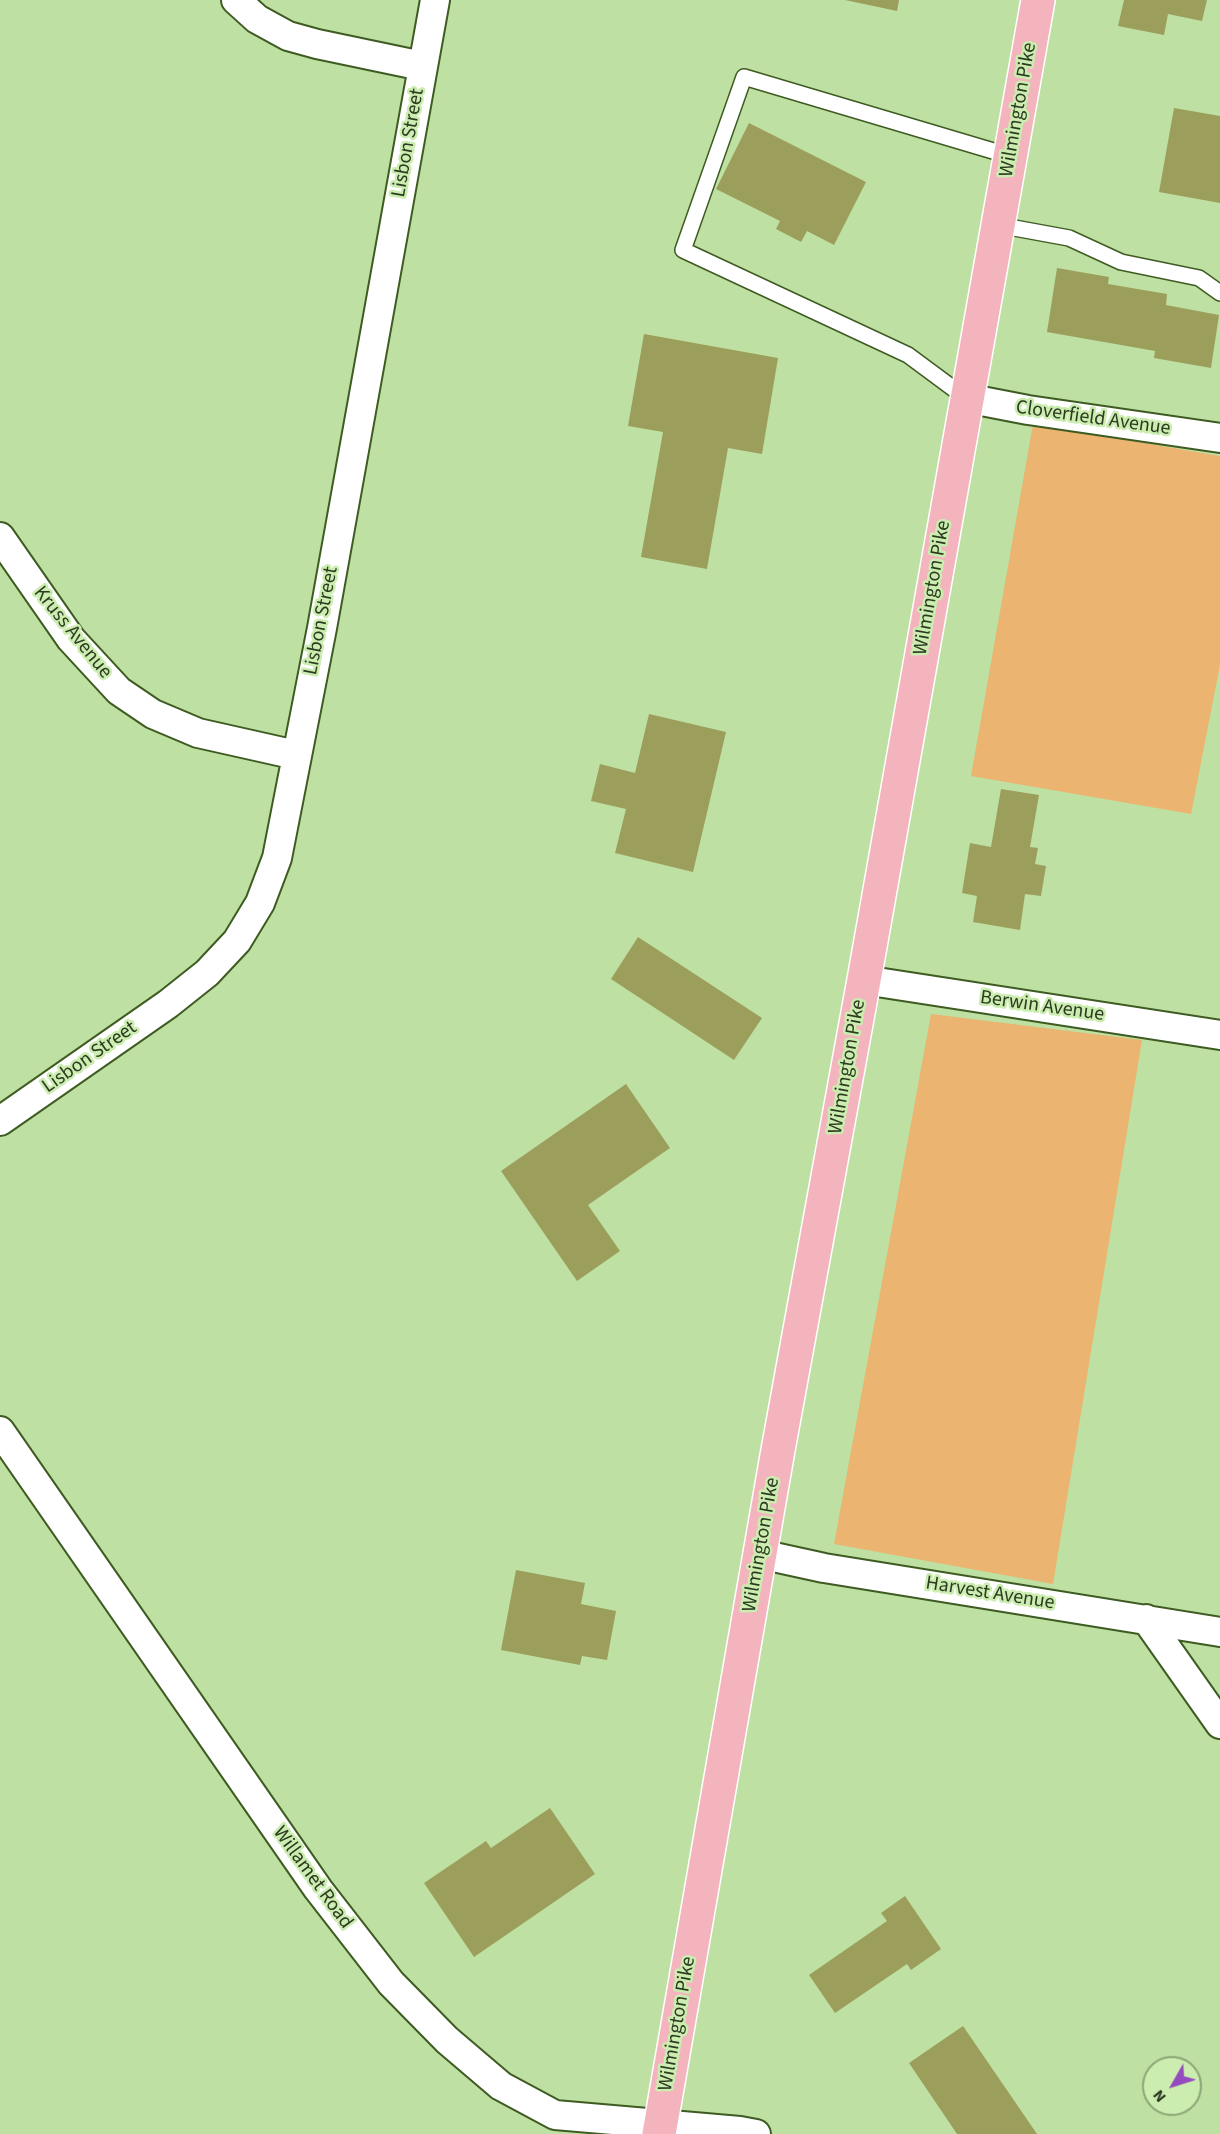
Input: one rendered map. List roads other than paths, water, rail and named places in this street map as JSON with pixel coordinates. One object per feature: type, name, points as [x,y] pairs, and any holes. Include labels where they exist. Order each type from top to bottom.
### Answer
[{"type":"main road","name":"Wilmington Pike","points":[[660,2129],[760,1554],[1038,0]]},
{"type":"street","points":[[236,0],[257,19],[288,36],[422,66]]},
{"type":"street","name":"Lisbon Street","points":[[0,1121],[168,1004],[207,973],[237,941],[260,903],[277,858],[322,628],[435,0]]},
{"type":"street","name":"Cloverfield Avenue","points":[[966,398],[1028,410],[1220,437]]},
{"type":"street","name":"Kruss Avenue","points":[[0,537],[71,639],[119,691],[153,714],[198,733],[296,755]]},
{"type":"street","name":"Berwin Avenue","points":[[864,980],[1220,1035]]},
{"type":"street","name":"Willamet Road","points":[[0,1431],[318,1889],[391,1983],[447,2040],[501,2086],[555,2115],[660,2129],[740,2131],[756,2134]]},
{"type":"street","name":"Harvest Avenue","points":[[760,1554],[824,1568],[1146,1618],[1220,1632]]},
{"type":"street","points":[[1146,1618],[1220,1724]]},
{"type":"lane","points":[[966,398],[908,355],[683,250],[744,77],[1010,156]]},
{"type":"lane","points":[[998,225],[1069,238],[1121,262],[1199,278],[1220,294]]}]
